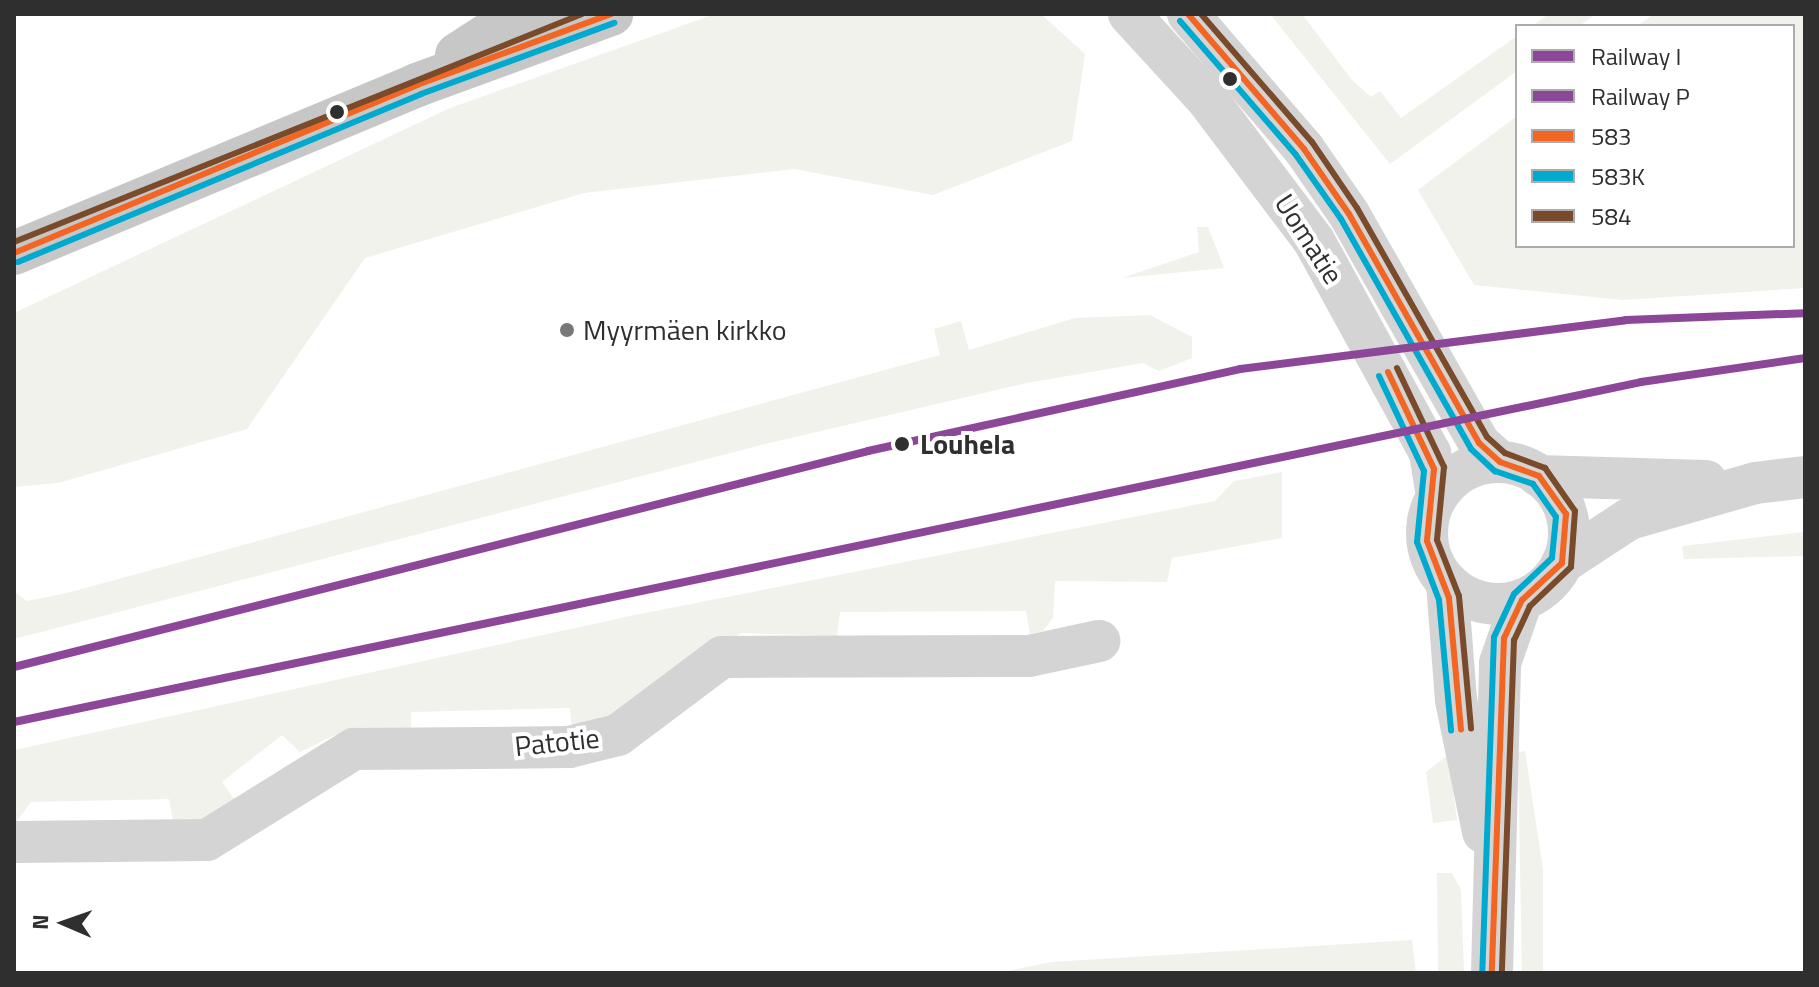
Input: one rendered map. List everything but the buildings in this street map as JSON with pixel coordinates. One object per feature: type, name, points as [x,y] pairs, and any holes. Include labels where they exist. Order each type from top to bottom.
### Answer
[{"type":"main road","points":[[417,85],[520,14]]},
{"type":"main road","points":[[14,253],[417,85],[611,14]]},
{"type":"street","name":"Uomatie","points":[[1129,14],[1207,99],[1314,241],[1430,453],[1437,496]]},
{"type":"street","name":"Uomatie","points":[[1188,14],[1322,175],[1414,320],[1479,443],[1500,462]]},
{"type":"street","points":[[1491,851],[1477,817],[1459,714],[1447,583],[1427,541],[1437,496],[1464,471],[1500,462],[1539,476],[1755,483],[1805,477]]},
{"type":"street","points":[[1539,476],[1566,514],[1562,563]]},
{"type":"street","points":[[1492,973],[1491,851],[1503,737],[1500,663],[1522,600],[1562,563],[1629,519],[1755,483]]},
{"type":"street","points":[[1447,583],[1479,602],[1522,600]]},
{"type":"street","name":"Patotie","points":[[14,842],[207,840],[354,749],[569,747],[618,735],[722,657],[1029,656],[1099,641]]},
{"type":"shaded area","points":[[715,14],[1041,14],[1085,54],[1072,141],[933,195],[794,169],[584,193],[365,258],[247,429],[58,483],[14,487],[14,313],[450,108]]},
{"type":"shaded area","points":[[1270,14],[1302,14],[1352,80],[1371,97],[1380,91],[1401,118],[1515,37],[1515,72],[1390,164]]},
{"type":"shaded area","points":[[1549,14],[1596,14],[1582,24],[1535,24]]},
{"type":"shaded area","points":[[1654,14],[1805,14],[1805,288],[1623,300],[1474,285],[1418,190],[1515,117],[1515,248],[1795,248],[1795,24],[1640,24]]},
{"type":"shaded area","points":[[1197,227],[1208,227],[1224,268],[1122,278],[1199,252]]},
{"type":"shaded area","points":[[1150,315],[1192,337],[1192,358],[1159,371],[1143,363],[1027,383],[761,445],[14,639],[14,591],[27,601],[67,593],[940,355],[934,329],[961,321],[969,350],[1075,318]]},
{"type":"shaded area","points":[[1282,472],[1282,538],[1172,558],[1167,582],[1055,581],[1053,618],[1043,631],[1030,634],[1026,611],[840,612],[837,636],[741,633],[594,726],[572,730],[570,708],[411,712],[411,735],[335,735],[300,752],[282,735],[222,782],[237,803],[213,821],[174,825],[169,799],[31,802],[14,825],[14,750],[635,615],[1215,501],[1234,481]]},
{"type":"shaded area","points":[[1805,532],[1805,556],[1684,559],[1682,546]]},
{"type":"shaded area","points":[[1525,751],[1543,869],[1543,973],[1522,973],[1518,752]]},
{"type":"shaded area","points":[[1448,755],[1457,820],[1433,823],[1426,772]]},
{"type":"shaded area","points":[[1437,873],[1452,873],[1461,890],[1464,973],[1438,973]]},
{"type":"shaded area","points":[[1412,940],[1416,973],[998,973],[1051,962]]},
{"type":"rail line","name":"I","points":[[14,667],[868,451],[1240,369],[1626,320],[1805,313]]},
{"type":"rail line","name":"P","points":[[14,722],[1641,382],[1805,358]]},
{"type":"transit line","name":"584","points":[[14,242],[582,14]]},
{"type":"transit line","name":"583","points":[[14,253],[417,85],[611,14]]},
{"type":"transit line","name":"583","points":[[1188,14],[1304,149],[1349,214],[1479,443],[1500,462],[1539,476],[1566,514],[1562,563],[1522,600],[1504,638],[1492,973]]},
{"type":"transit line","name":"584","points":[[1201,14],[1312,142],[1357,208],[1487,437],[1505,453],[1545,468],[1575,511],[1571,567],[1530,606],[1514,640],[1502,973]]},
{"type":"transit line","name":"583K","points":[[1180,21],[1296,155],[1341,219],[1471,449],[1495,471],[1533,484],[1556,517],[1552,558],[1514,594],[1494,637],[1482,973]]},
{"type":"transit line","name":"583K","points":[[18,262],[421,94],[614,23]]},
{"type":"transit line","name":"584","points":[[1397,368],[1444,467],[1437,540],[1459,596],[1471,728]]},
{"type":"transit line","name":"583","points":[[1388,372],[1434,469],[1427,541],[1449,598],[1461,729]]},
{"type":"transit line","name":"583K","points":[[1379,376],[1424,471],[1417,542],[1439,600],[1451,730]]},
{"type":"place","name":"Myyrmäen kirkko","points":[[567,330]]},
{"type":"place","name":"Louhela","points":[[902,444]]}]
